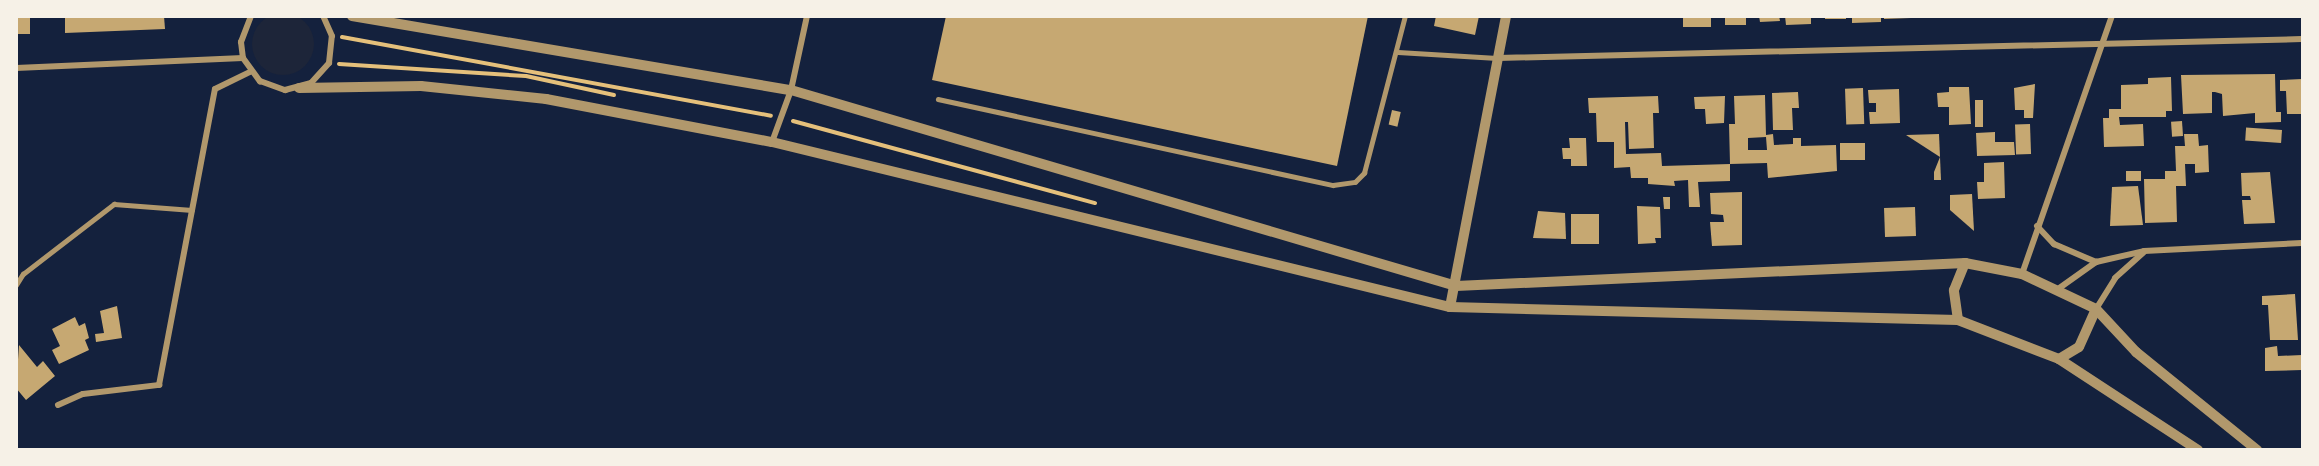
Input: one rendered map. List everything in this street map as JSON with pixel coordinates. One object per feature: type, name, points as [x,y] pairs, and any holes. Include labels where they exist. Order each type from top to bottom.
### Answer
[{"type":"street","points":[[245,16],[243,58],[250,72],[272,87],[421,86],[546,99],[772,142],[1450,307],[1958,320],[2059,359],[2198,450]]},
{"type":"street","points":[[245,27],[251,16]]},
{"type":"street","points":[[298,88],[311,83],[329,63],[332,36],[323,16]]},
{"type":"street","points":[[352,16],[791,90],[1456,286],[1965,263],[2022,274],[2058,289],[2096,309],[2136,352],[2257,450]]},
{"type":"street","points":[[772,142],[791,90],[807,16]]},
{"type":"street","points":[[1450,307],[1456,286],[1506,16]]},
{"type":"street","points":[[2022,274],[2112,16]]},
{"type":"street","points":[[1497,58],[2302,39]]},
{"type":"street","points":[[16,68],[243,58]]},
{"type":"street","points":[[58,405],[82,394],[159,386],[215,89],[250,72]]},
{"type":"street","points":[[2037,226],[2054,244],[2096,262]]},
{"type":"street","points":[[2058,289],[2096,262],[2144,252],[2302,243]]},
{"type":"street","points":[[2059,359],[2079,347],[2096,309],[2115,278],[2144,252]]},
{"type":"street","points":[[1958,320],[1954,290],[1965,263]]},
{"type":"lane","points":[[938,99],[1333,185],[1355,182],[1364,173],[1398,52],[1405,16]]},
{"type":"lane","points":[[1398,52],[1497,58]]},
{"type":"lane","points":[[16,285],[23,274],[114,204],[192,210]]},
{"type":"shaded area","points":[[283,13],[295,15],[305,22],[312,32],[314,44],[312,56],[305,66],[295,73],[283,75],[271,73],[261,66],[254,56],[252,44],[254,32],[261,22],[271,15]]},
{"type":"building","points":[[16,16],[30,16],[30,34],[16,34]]},
{"type":"building","points":[[65,16],[164,16],[165,29],[65,33]]},
{"type":"building","points":[[946,16],[1368,16],[1337,166],[932,80]]},
{"type":"building","points":[[1436,16],[1479,16],[1475,35],[1434,26]]},
{"type":"building","points":[[1683,16],[1711,16],[1711,27],[1683,27]]},
{"type":"building","points":[[1725,16],[1746,16],[1746,25],[1725,25]]},
{"type":"building","points":[[1759,16],[1779,16],[1780,21],[1760,22]]},
{"type":"building","points":[[1785,16],[1811,16],[1811,24],[1786,25]]},
{"type":"building","points":[[1825,16],[1846,16],[1846,19],[1825,19]]},
{"type":"building","points":[[1852,16],[1881,16],[1881,22],[1852,23]]},
{"type":"building","points":[[1884,16],[1911,16],[1911,18],[1884,19]]},
{"type":"building","points":[[2275,74],[2276,112],[2281,112],[2281,122],[2255,123],[2255,113],[2223,116],[2222,94],[2215,92],[2212,92],[2212,113],[2183,114],[2181,75]]},
{"type":"building","points":[[2171,77],[2172,111],[2166,111],[2166,117],[2119,117],[2120,125],[2143,124],[2144,146],[2104,147],[2103,118],[2109,118],[2109,109],[2121,109],[2121,85],[2148,84],[2148,78]]},
{"type":"building","points":[[2302,79],[2302,114],[2287,114],[2286,91],[2280,91],[2280,80]]},
{"type":"building","points":[[2035,84],[2033,118],[2024,118],[2024,110],[2015,110],[2014,88]]},
{"type":"building","points":[[1949,87],[1969,87],[1971,124],[1949,125],[1949,107],[1938,107],[1937,93],[1949,92]]},
{"type":"building","points":[[1863,88],[1864,124],[1846,125],[1845,89]]},
{"type":"building","points":[[1899,89],[1900,123],[1870,124],[1869,112],[1876,112],[1876,103],[1869,103],[1868,90]]},
{"type":"building","points":[[1798,92],[1799,108],[1792,108],[1793,130],[1773,130],[1772,93]]},
{"type":"building","points":[[1765,95],[1766,135],[1773,134],[1774,145],[1793,144],[1793,138],[1801,138],[1801,146],[1836,145],[1837,171],[1768,178],[1767,163],[1730,164],[1729,124],[1735,124],[1734,96]],"holes":[[[1766,137],[1767,150],[1748,150],[1748,138]]]},
{"type":"building","points":[[1658,96],[1659,113],[1653,113],[1654,148],[1629,149],[1628,122],[1625,122],[1626,154],[1661,153],[1662,166],[1730,164],[1730,181],[1698,182],[1700,207],[1689,207],[1688,180],[1674,181],[1675,186],[1648,184],[1648,178],[1631,178],[1630,167],[1614,168],[1614,142],[1597,142],[1596,113],[1589,113],[1588,98]]},
{"type":"building","points":[[1725,96],[1724,123],[1706,124],[1705,109],[1695,109],[1694,97]]},
{"type":"building","points":[[1975,100],[1983,100],[1983,127],[1975,127]]},
{"type":"building","points":[[1392,110],[1401,112],[1397,127],[1389,125]]},
{"type":"building","points":[[2182,121],[2183,136],[2172,137],[2171,122]]},
{"type":"building","points":[[2030,124],[2031,154],[2016,155],[2015,125]]},
{"type":"building","points":[[2246,127],[2282,130],[2281,143],[2245,140]]},
{"type":"building","points":[[1995,132],[1995,142],[2014,142],[2015,155],[1977,156],[1976,133]]},
{"type":"building","points":[[1939,134],[1940,157],[1906,135]]},
{"type":"building","points":[[2184,134],[2198,134],[2199,146],[2208,145],[2209,172],[2195,173],[2195,164],[2185,164],[2186,186],[2176,186],[2177,222],[2145,223],[2144,179],[2165,179],[2165,171],[2176,171],[2175,146],[2185,146]]},
{"type":"building","points":[[1569,138],[1586,138],[1587,166],[1571,166],[1571,159],[1563,159],[1562,148],[1570,148]]},
{"type":"building","points":[[1840,143],[1865,143],[1865,160],[1840,160]]},
{"type":"building","points":[[1940,157],[1941,180],[1934,180],[1934,172]]},
{"type":"building","points":[[2004,162],[2005,198],[1978,199],[1977,182],[1984,182],[1984,163]]},
{"type":"building","points":[[2126,171],[2141,171],[2141,181],[2126,181]]},
{"type":"building","points":[[2270,172],[2275,223],[2244,224],[2242,200],[2251,200],[2250,196],[2242,196],[2241,173]]},
{"type":"building","points":[[2138,186],[2143,225],[2110,226],[2112,187]]},
{"type":"building","points":[[1742,192],[1742,245],[1712,246],[1710,222],[1724,222],[1723,215],[1711,214],[1710,193]]},
{"type":"building","points":[[1972,194],[1974,231],[1950,210],[1950,195]]},
{"type":"building","points":[[1663,197],[1670,197],[1670,209],[1664,209]]},
{"type":"building","points":[[1637,206],[1660,207],[1661,238],[1655,238],[1656,243],[1638,244]]},
{"type":"building","points":[[1915,207],[1916,236],[1885,237],[1884,208]]},
{"type":"building","points":[[1538,211],[1565,213],[1566,239],[1533,238]]},
{"type":"building","points":[[1571,214],[1599,214],[1599,244],[1571,244]]},
{"type":"building","points":[[2295,294],[2298,340],[2270,340],[2268,305],[2262,305],[2262,296]]},
{"type":"building","points":[[117,306],[122,338],[96,342],[95,334],[104,333],[100,311]]},
{"type":"building","points":[[75,317],[79,326],[85,323],[89,338],[85,340],[89,350],[59,364],[52,350],[60,346],[52,329]]},
{"type":"building","points":[[19,345],[37,367],[43,361],[55,376],[26,400],[16,388]]},
{"type":"building","points":[[2277,346],[2278,356],[2302,355],[2302,370],[2265,371],[2265,348]]}]
